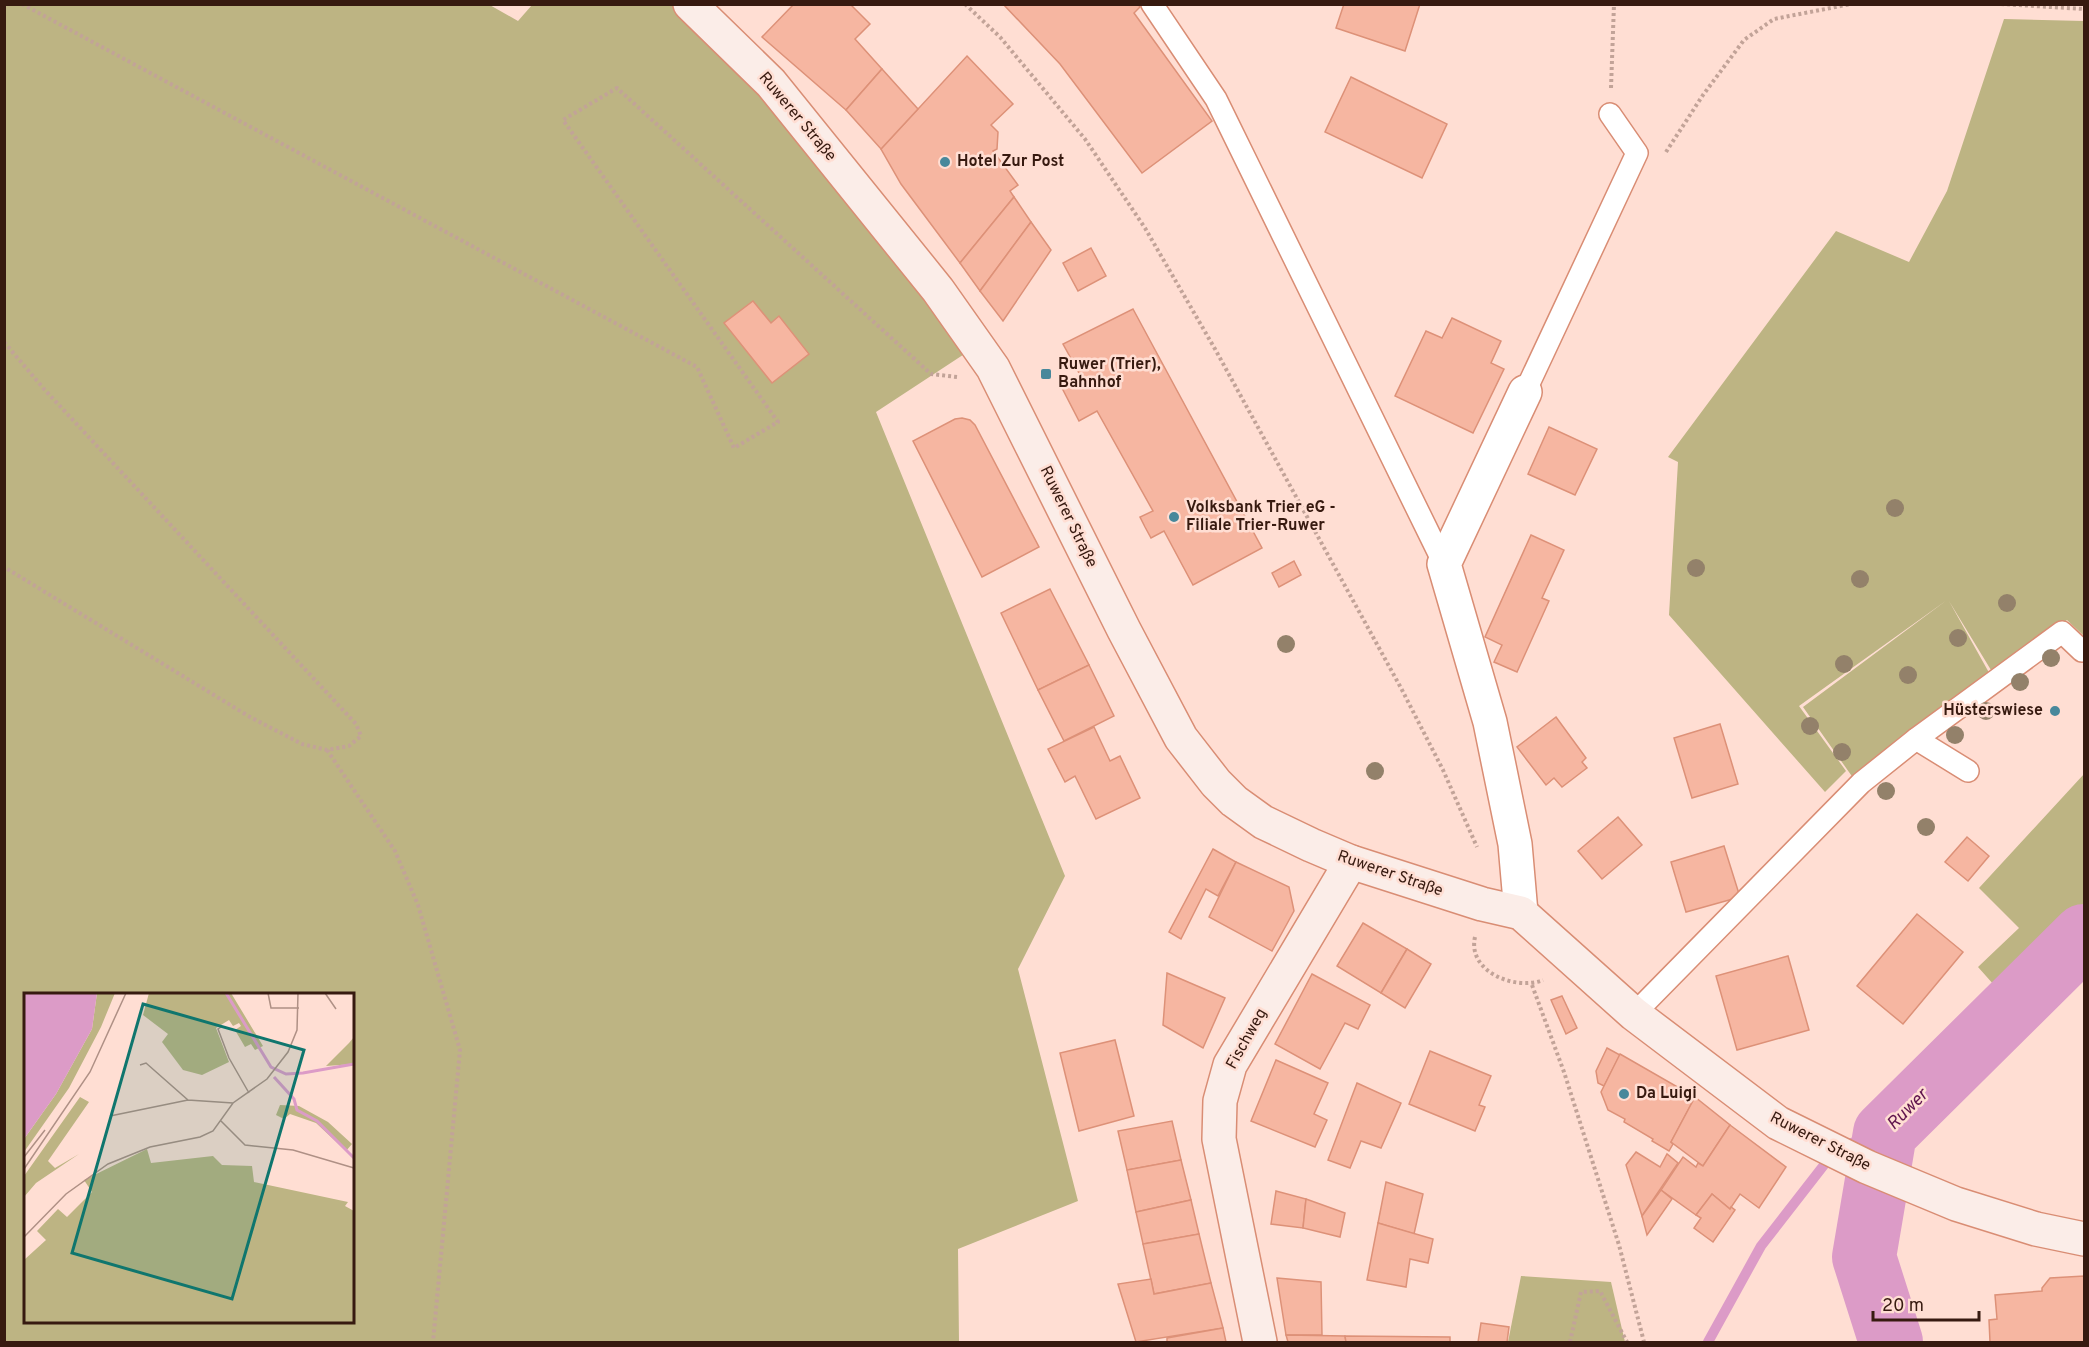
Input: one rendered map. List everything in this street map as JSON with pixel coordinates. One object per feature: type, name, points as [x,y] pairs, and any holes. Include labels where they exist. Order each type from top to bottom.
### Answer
[{"type":"main road","name":"Ruwerer Straße","points":[[690,4],[771,83],[938,290],[993,368],[1124,630],[1181,738],[1216,783],[1244,808],[1263,822],[1351,862],[1482,904],[1521,913],[1634,1014],[1778,1123],[1867,1167],[1956,1204],[2036,1229],[2085,1239]]},
{"type":"main road","name":"Fischweg","points":[[1260,1342],[1219,1139],[1220,1101],[1230,1065],[1351,862]]},
{"type":"street","points":[[1521,913],[1515,844],[1490,722],[1444,564],[1525,392]]},
{"type":"lane","points":[[1152,4],[1216,99],[1444,564]]},
{"type":"lane","points":[[1525,392],[1637,153],[1610,114]]},
{"type":"lane","points":[[1634,1014],[1861,783],[1916,739],[2062,632],[2082,651]]},
{"type":"lane","points":[[1916,739],[1968,771]]},
{"type":"path","points":[[22,4],[697,367],[734,448],[778,422],[562,120],[617,88],[931,374],[958,377],[993,368]]},
{"type":"path","points":[[965,4],[1000,37],[1085,139],[1145,228],[1215,349],[1395,678],[1443,770],[1476,843]]},
{"type":"path","points":[[1610,114],[1614,4]]},
{"type":"path","points":[[1627,175],[1664,155],[1703,95],[1744,40],[1774,19],[1851,4]]},
{"type":"path","points":[[2001,4],[2085,9]]},
{"type":"path","points":[[4,342],[356,724],[361,736],[349,746],[327,750],[302,744],[250,717],[4,567]]},
{"type":"path","points":[[327,750],[395,851],[418,905],[460,1050],[433,1342]]},
{"type":"path","points":[[1532,985],[1564,1072],[1619,1245],[1644,1342]]},
{"type":"path","points":[[1570,1342],[1581,1292],[1600,1291],[1627,1342]]},
{"type":"shaded area","points":[[488,4],[518,21],[532,5],[692,5],[972,349],[876,412],[1065,876],[1018,969],[1078,1201],[958,1249],[959,1342],[5,1342],[5,5]]},
{"type":"shaded area","points":[[2004,19],[2084,21],[2084,636],[2067,620],[1994,675],[1949,601],[1992,678],[1856,782],[1803,707],[1947,600],[1799,706],[1846,771],[1825,792],[1669,615],[1678,462],[1668,457],[1836,231],[1909,262],[1947,191]]},
{"type":"shaded area","points":[[2084,774],[2084,963],[2026,1021],[1978,967],[2019,928],[1979,888]]},
{"type":"shaded area","points":[[1521,1276],[1611,1282],[1625,1342],[1508,1342]]},
{"type":"building","points":[[794,4],[850,4],[870,24],[855,39],[882,69],[846,110],[762,37]]},
{"type":"building","points":[[1003,4],[1138,4],[1140,7],[1134,13],[1212,121],[1142,173],[1060,64]]},
{"type":"building","points":[[1344,4],[1420,4],[1405,51],[1336,28]]},
{"type":"building","name":"Hotel Zur Post","points":[[967,56],[1013,104],[991,125],[998,132],[997,149],[993,151],[1018,185],[1010,191],[1014,197],[960,263],[901,184],[881,149]]},
{"type":"building","points":[[882,69],[918,109],[881,149],[846,110]]},
{"type":"building","points":[[1351,77],[1447,124],[1422,178],[1325,132]]},
{"type":"building","points":[[1014,197],[1031,222],[980,291],[960,263]]},
{"type":"building","points":[[1031,222],[1051,250],[1003,321],[980,291]]},
{"type":"building","points":[[1091,248],[1106,276],[1078,291],[1063,263]]},
{"type":"building","points":[[753,301],[771,323],[779,316],[809,354],[772,383],[724,323]]},
{"type":"building","points":[[1133,309],[1262,548],[1193,585],[1164,531],[1151,538],[1140,517],[1153,511],[1097,411],[1079,421],[1061,386],[1080,375],[1063,344]]},
{"type":"building","points":[[1452,318],[1501,341],[1491,363],[1504,369],[1473,433],[1395,396],[1426,331],[1442,338]]},
{"type":"building","points":[[955,419],[970,420],[975,425],[1039,547],[982,577],[913,441]]},
{"type":"building","points":[[1549,427],[1597,449],[1575,495],[1528,474]]},
{"type":"building","points":[[1531,535],[1564,550],[1542,598],[1549,601],[1517,672],[1494,662],[1502,645],[1485,637]]},
{"type":"building","points":[[1294,561],[1301,575],[1279,587],[1272,573]]},
{"type":"building","points":[[1050,589],[1089,665],[1038,690],[1001,613]]},
{"type":"building","points":[[1089,665],[1114,716],[1064,741],[1038,690]]},
{"type":"building","points":[[1556,717],[1586,758],[1582,762],[1587,768],[1562,787],[1554,778],[1546,785],[1517,747]]},
{"type":"building","points":[[1720,724],[1738,784],[1692,798],[1674,738]]},
{"type":"building","points":[[1094,727],[1110,761],[1120,756],[1140,798],[1096,819],[1075,776],[1065,782],[1048,749]]},
{"type":"building","points":[[1618,817],[1642,845],[1602,879],[1578,851]]},
{"type":"building","points":[[1967,837],[1989,856],[1968,881],[1945,862]]},
{"type":"building","points":[[1724,846],[1740,897],[1686,912],[1671,862]]},
{"type":"building","points":[[1213,849],[1236,862],[1218,896],[1206,889],[1181,939],[1169,932]]},
{"type":"building","points":[[1236,862],[1289,887],[1294,911],[1272,951],[1209,917]]},
{"type":"building","points":[[1917,914],[1963,952],[1903,1024],[1857,986]]},
{"type":"building","points":[[1363,923],[1407,949],[1381,993],[1337,966]]},
{"type":"building","points":[[1407,949],[1431,964],[1405,1008],[1381,993]]},
{"type":"building","points":[[1788,956],[1809,1030],[1737,1050],[1716,976]]},
{"type":"building","points":[[1167,973],[1225,998],[1203,1048],[1163,1025]]},
{"type":"building","points":[[1312,974],[1370,1005],[1358,1029],[1345,1023],[1320,1069],[1275,1044]]},
{"type":"building","points":[[1562,996],[1577,1028],[1566,1034],[1551,1000]]},
{"type":"building","points":[[1115,1040],[1134,1116],[1079,1131],[1060,1053]]},
{"type":"building","points":[[1607,1048],[1620,1055],[1604,1086],[1598,1083],[1596,1071]]},
{"type":"building","points":[[1430,1051],[1491,1076],[1479,1105],[1485,1107],[1475,1131],[1409,1104]]},
{"type":"building","points":[[1620,1054],[1695,1097],[1671,1142],[1673,1144],[1669,1151],[1624,1122],[1625,1119],[1608,1110],[1601,1092]]},
{"type":"building","points":[[1276,1060],[1328,1083],[1314,1114],[1327,1120],[1315,1147],[1251,1121]]},
{"type":"building","points":[[1357,1083],[1401,1103],[1381,1148],[1361,1141],[1350,1168],[1328,1160]]},
{"type":"building","points":[[1695,1097],[1730,1125],[1703,1166],[1671,1142]]},
{"type":"building","points":[[1172,1121],[1181,1160],[1127,1170],[1118,1131]]},
{"type":"building","points":[[1730,1125],[1786,1167],[1759,1208],[1740,1194],[1730,1209],[1712,1194],[1696,1215],[1661,1190],[1683,1157],[1696,1167],[1698,1163],[1703,1166]]},
{"type":"building","points":[[1636,1152],[1660,1167],[1667,1154],[1678,1163],[1642,1216],[1626,1165]]},
{"type":"building","points":[[1181,1160],[1191,1200],[1136,1212],[1127,1170]]},
{"type":"building","points":[[1386,1182],[1423,1194],[1414,1234],[1378,1223]]},
{"type":"building","points":[[1661,1190],[1672,1199],[1647,1235],[1642,1216]]},
{"type":"building","points":[[1276,1191],[1306,1199],[1303,1228],[1271,1224]]},
{"type":"building","points":[[1712,1194],[1730,1209],[1731,1207],[1735,1210],[1713,1242],[1694,1228],[1701,1218],[1696,1215]]},
{"type":"building","points":[[1306,1199],[1345,1213],[1340,1237],[1303,1228]]},
{"type":"building","points":[[1191,1200],[1199,1234],[1143,1244],[1136,1212]]},
{"type":"building","points":[[1378,1223],[1433,1239],[1428,1263],[1410,1259],[1406,1287],[1367,1280]]},
{"type":"building","points":[[1199,1234],[1211,1283],[1154,1294],[1143,1244]]},
{"type":"building","points":[[2084,1276],[2084,1342],[1990,1342],[1989,1320],[1997,1319],[1995,1295],[2042,1291],[2050,1278]]},
{"type":"building","points":[[1277,1278],[1321,1282],[1322,1335],[1286,1335]]},
{"type":"building","points":[[1151,1279],[1154,1294],[1211,1283],[1223,1328],[1136,1342],[1118,1284]]},
{"type":"building","points":[[1481,1323],[1509,1327],[1507,1342],[1478,1342]]},
{"type":"building","points":[[1223,1328],[1226,1342],[1167,1342],[1167,1338]]},
{"type":"building","points":[[1286,1335],[1345,1336],[1346,1342],[1288,1342]]},
{"type":"building","points":[[1345,1336],[1450,1337],[1450,1342],[1346,1342]]},
{"type":"waterway","name":"Ruwer","points":[[1891,1342],[1864,1257],[1885,1133],[2084,936]]},
{"type":"waterway","points":[[1708,1342],[1761,1246],[1838,1147],[1885,1133]]},
{"type":"place","name":"Hotel Zur Post","points":[[945,162]]},
{"type":"place","name":"Ruwer (Trier), Bahnhof","points":[[1046,374]]},
{"type":"place","name":"Volksbank Trier eG - Filiale Trier-Ruwer","points":[[1174,517]]},
{"type":"place","name":"Hüsterswiese","points":[[2055,711]]},
{"type":"place","name":"Da Luigi","points":[[1624,1094]]}]
